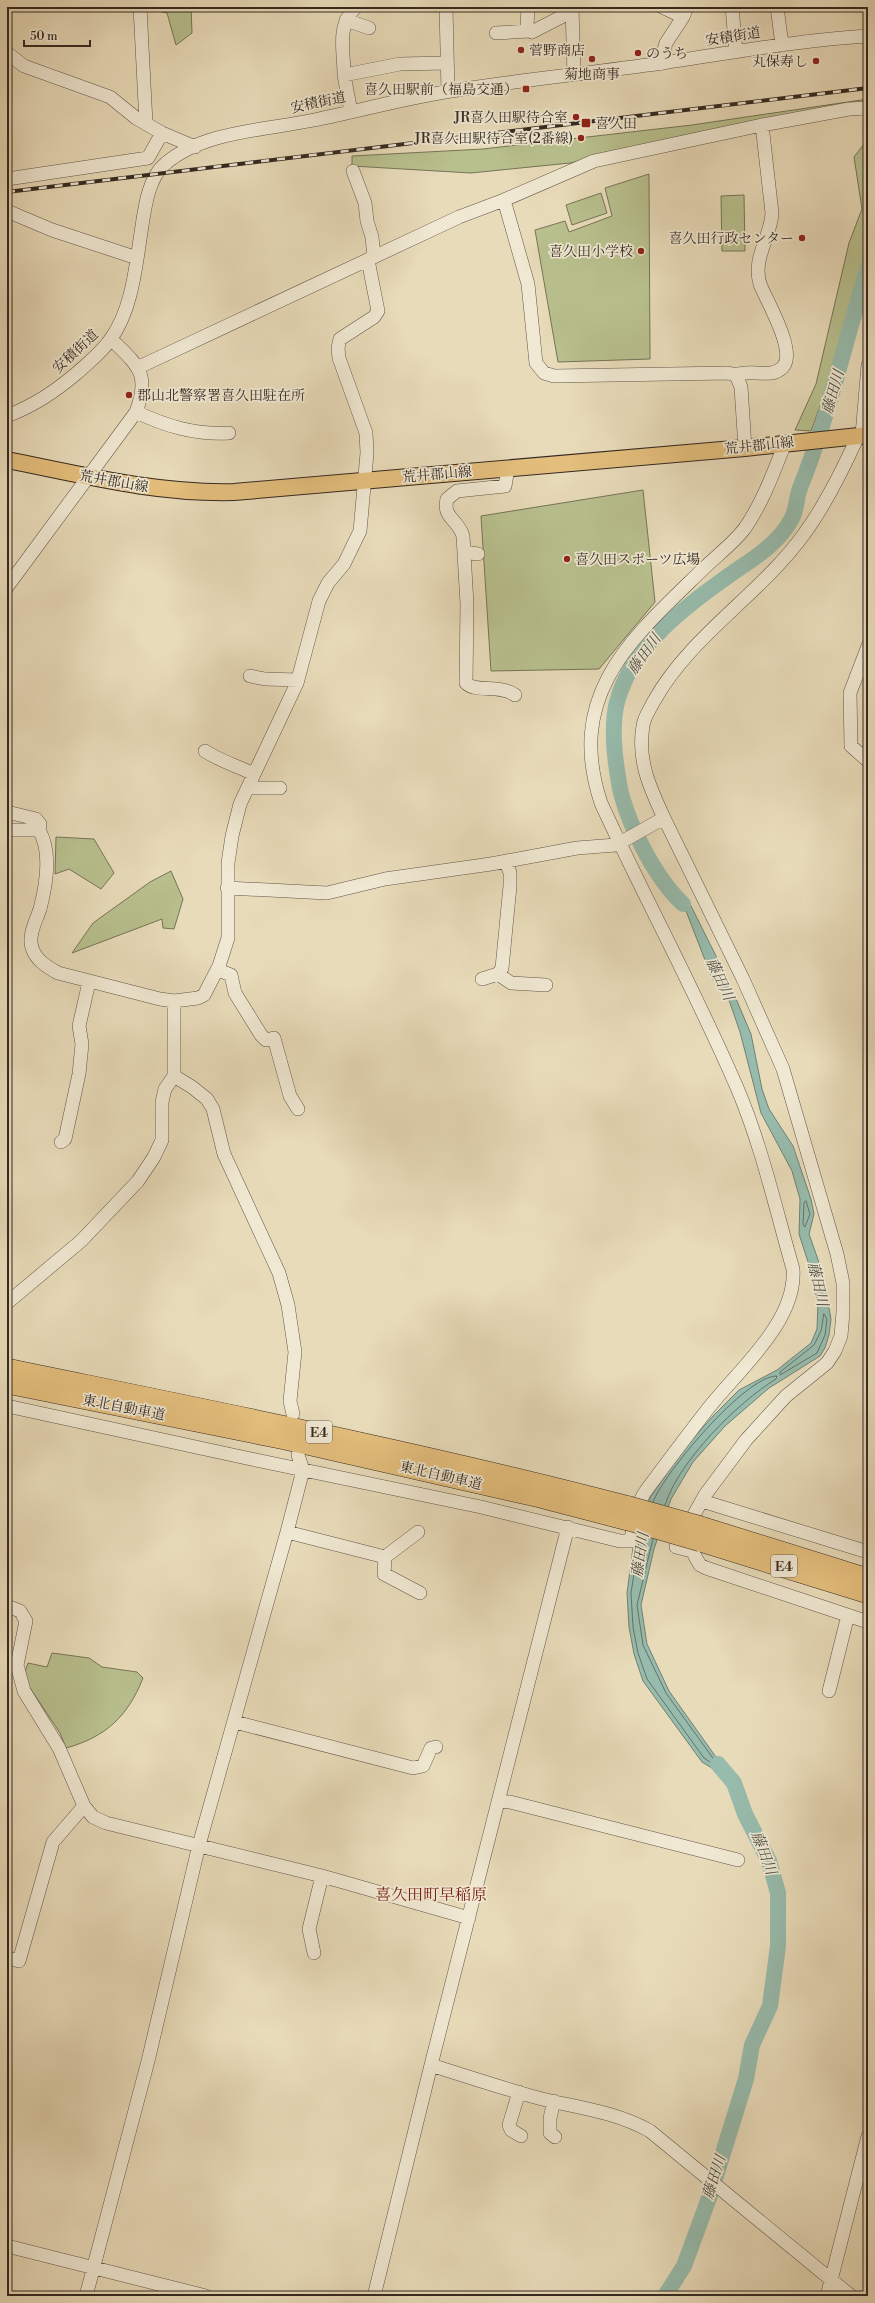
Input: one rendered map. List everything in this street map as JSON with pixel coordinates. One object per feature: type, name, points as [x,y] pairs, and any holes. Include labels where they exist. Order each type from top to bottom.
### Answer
[{"type":"highway","name":"東北自動車道","points":[[7,1368],[288,1425],[500,1473],[700,1534],[868,1578]]},
{"type":"highway","name":"東北自動車道","points":[[7,1384],[285,1440],[540,1498],[628,1513]]},
{"type":"highway","name":"東北自動車道","points":[[700,1534],[868,1594]]},
{"type":"main road","name":"荒井郡山線","points":[[7,460],[130,485],[199,493],[234,492],[363,481],[745,448],[790,442],[859,436]]},
{"type":"street","points":[[140,7],[146,123]]},
{"type":"street","points":[[351,112],[344,75],[342,33],[346,20],[356,7]]},
{"type":"street","points":[[446,7],[446,63],[448,91]]},
{"type":"street","points":[[528,7],[529,31]]},
{"type":"street","points":[[660,64],[666,43],[685,12],[662,7]]},
{"type":"street","points":[[732,7],[736,52]]},
{"type":"street","points":[[777,7],[782,45]]},
{"type":"street","points":[[496,33],[535,32],[572,10]]},
{"type":"street","points":[[572,10],[574,74]]},
{"type":"street","points":[[346,20],[369,28]]},
{"type":"street","name":"安積街道","points":[[7,416],[50,395],[99,354],[111,339],[126,306],[137,258],[144,214],[157,175],[166,163],[195,147],[218,138],[239,133],[351,112],[448,91],[660,64],[782,45],[868,36]]},
{"type":"street","points":[[7,53],[24,66],[110,97],[162,134],[195,147]]},
{"type":"street","points":[[344,75],[400,64],[446,63]]},
{"type":"street","points":[[139,367],[460,217],[504,200],[594,161],[762,125],[849,109],[868,108]]},
{"type":"street","points":[[504,200],[528,284],[536,363],[544,373],[554,376],[728,373],[736,375],[742,373],[775,373],[783,367],[786,358],[777,317],[763,290],[758,273],[760,253],[770,226],[772,213],[762,125]]},
{"type":"street","points":[[7,179],[148,158],[162,134]]},
{"type":"street","points":[[38,830],[42,836],[46,875],[32,936],[32,948],[36,956],[51,970],[89,982],[174,1001],[198,998],[204,995],[218,970],[229,930],[227,888],[232,836],[240,804],[298,680],[318,601],[328,583],[344,564],[360,531],[363,481],[367,453],[366,433],[339,358],[338,348],[340,339],[343,336],[374,317],[378,311],[371,258],[372,237],[367,221],[364,203],[353,171]]},
{"type":"street","points":[[7,211],[52,230],[137,258]]},
{"type":"street","points":[[7,587],[87,476],[136,412],[140,401],[142,386],[139,367],[111,339]]},
{"type":"street","points":[[868,365],[859,436],[846,462],[804,535],[764,580],[734,608],[675,670],[648,712],[643,724],[640,748],[648,785],[660,821],[743,979],[783,1068],[810,1159],[843,1283],[841,1336],[835,1351],[827,1363],[786,1396],[766,1417],[727,1465],[702,1501],[676,1547],[692,1551],[700,1565],[706,1568],[868,1622]]},
{"type":"street","points":[[736,375],[741,387],[745,448]]},
{"type":"street","points":[[136,412],[164,425],[193,432],[229,433]]},
{"type":"street","points":[[7,1406],[303,1470],[417,1492],[568,1527],[620,1541],[630,1541],[645,1493],[707,1410],[765,1341],[782,1315],[791,1296],[794,1269],[738,1091],[680,963],[601,803],[593,778],[593,718],[599,697],[609,674],[634,638],[744,528],[759,504],[790,442]]},
{"type":"street","points":[[508,468],[505,486],[457,491],[447,499],[446,513],[462,531],[467,604],[466,683],[472,688],[508,690],[515,695]]},
{"type":"street","points":[[464,552],[478,554]]},
{"type":"street","points":[[868,646],[850,693],[851,746],[868,761]]},
{"type":"street","points":[[250,676],[265,679],[298,680]]},
{"type":"street","points":[[205,751],[217,759],[254,774]]},
{"type":"street","points":[[248,788],[280,788]]},
{"type":"street","points":[[7,812],[36,819],[40,824],[38,830]]},
{"type":"street","points":[[227,888],[327,893],[384,879],[506,861],[576,848],[616,845],[660,821]]},
{"type":"street","points":[[7,830],[38,830]]},
{"type":"street","points":[[482,980],[498,974],[502,968],[510,886],[510,873],[506,861]]},
{"type":"street","points":[[218,970],[231,975],[236,993],[261,1035],[266,1040],[274,1038],[290,1096],[298,1109]]},
{"type":"street","points":[[498,974],[511,983],[546,985]]},
{"type":"street","points":[[61,1142],[64,1139],[79,1074],[82,1044],[79,1026],[89,982]]},
{"type":"street","points":[[7,1303],[81,1241],[138,1181],[154,1157],[162,1140],[162,1102],[165,1089],[174,1076],[174,1001]]},
{"type":"street","points":[[174,1076],[192,1087],[207,1099],[213,1109],[224,1154],[279,1273],[289,1311],[295,1352],[290,1401],[293,1414]]},
{"type":"street","points":[[86,2296],[148,2061],[199,1845],[235,1722],[303,1470],[298,1455]]},
{"type":"street","points":[[702,1501],[868,1552]]},
{"type":"street","points":[[374,2296],[431,2065],[568,1527]]},
{"type":"street","points":[[287,1532],[385,1557]]},
{"type":"street","points":[[418,1532],[385,1557],[384,1574],[420,1593]]},
{"type":"street","points":[[7,1606],[20,1611],[26,1621],[17,1665],[24,1691],[59,1748],[84,1806],[93,1817],[106,1823],[322,1876],[469,1918]]},
{"type":"street","points":[[830,1691],[848,1615]]},
{"type":"street","points":[[235,1722],[413,1768],[423,1766],[431,1748],[436,1747]]},
{"type":"street","points":[[499,1800],[738,1860]]},
{"type":"street","points":[[7,1958],[19,1961],[53,1842],[84,1806]]},
{"type":"street","points":[[314,1953],[309,1929],[322,1876]]},
{"type":"street","points":[[431,2065],[519,2092],[615,2114],[639,2125],[659,2137],[831,2281],[851,2296]]},
{"type":"street","points":[[519,2092],[508,2121],[511,2130],[521,2136]]},
{"type":"street","points":[[554,2101],[549,2126],[550,2133],[556,2137]]},
{"type":"street","points":[[827,2296],[868,2136]]},
{"type":"street","points":[[7,2246],[206,2296]]},
{"type":"green space","points":[[153,7],[191,7],[192,33],[176,45],[167,13],[154,10]]},
{"type":"green space","points":[[868,99],[868,110],[678,138],[570,163],[471,173],[352,166],[352,156],[483,149],[692,125]]},
{"type":"green space","points":[[868,139],[868,244],[833,371],[811,431],[795,430],[816,384],[849,243],[862,209],[854,157]]},
{"type":"green space","points":[[649,174],[650,359],[558,362],[535,230],[565,221],[569,232],[612,216],[605,188]]},
{"type":"green space","points":[[601,193],[607,213],[572,225],[566,205]]},
{"type":"green space","points":[[744,195],[745,251],[722,251],[721,196]]},
{"type":"green space","name":"喜久田スポーツ広場","points":[[643,490],[655,602],[599,669],[491,671],[481,516]]},
{"type":"green space","points":[[56,837],[94,839],[114,873],[101,889],[69,869],[55,874]]},
{"type":"green space","points":[[171,871],[183,899],[174,929],[163,928],[162,919],[72,953],[93,923],[150,882]]},
{"type":"green space","points":[[52,1653],[89,1658],[102,1667],[137,1672],[143,1678],[123,1714],[114,1723],[93,1738],[66,1748],[60,1733],[26,1682],[25,1672],[28,1663],[47,1667]]},
{"type":"water","points":[[667,889],[679,894],[690,904],[717,958],[719,975],[734,994],[751,1034],[762,1089],[769,1109],[793,1146],[811,1199],[814,1214],[809,1234],[822,1271],[831,1319],[829,1335],[825,1348],[820,1356],[769,1388],[725,1426],[693,1462],[671,1499],[654,1549],[641,1605],[647,1644],[669,1691],[733,1781],[702,1762],[643,1681],[634,1654],[629,1627],[627,1593],[634,1540],[651,1496],[684,1449],[713,1416],[739,1390],[777,1370],[811,1343],[817,1329],[818,1304],[812,1274],[799,1234],[800,1199],[792,1171],[761,1113],[740,1032],[730,1003],[725,993],[712,978],[686,911],[670,898]]},
{"type":"waterway","name":"藤田川","points":[[683,904],[661,878],[651,862],[626,810],[621,793],[614,749],[614,720],[617,702],[624,681],[635,663],[662,629],[696,600],[756,557],[772,544],[786,529],[794,513],[799,492],[820,434],[868,267]]},
{"type":"waterway","name":"藤田川","points":[[665,2296],[684,2266],[709,2198],[746,2079],[752,2045],[770,2006],[778,1946],[778,1893],[769,1861],[745,1814],[734,1783],[718,1764]]},
{"type":"railway","points":[[7,192],[868,88]]},
{"type":"place","name":"菅野商店","points":[[521,50]]},
{"type":"place","name":"のうち","points":[[638,53]]},
{"type":"place","name":"菊地商事","points":[[592,59]]},
{"type":"place","name":"丸保寿し","points":[[816,61]]},
{"type":"place","name":"喜久田駅前（福島交通）","points":[[526,89]]},
{"type":"place","name":"JR喜久田駅待合室","points":[[576,117]]},
{"type":"place","name":"喜久田","points":[[586,123]]},
{"type":"place","name":"JR喜久田駅待合室(2番線)","points":[[581,138]]},
{"type":"place","name":"喜久田行政センター","points":[[802,238]]},
{"type":"place","name":"喜久田小学校","points":[[641,251]]},
{"type":"place","name":"郡山北警察署喜久田駐在所","points":[[129,395]]},
{"type":"place","name":"喜久田スポーツ広場","points":[[567,559]]},
{"type":"district","name":"喜久田町早稲原","points":[[431,1894]]}]
